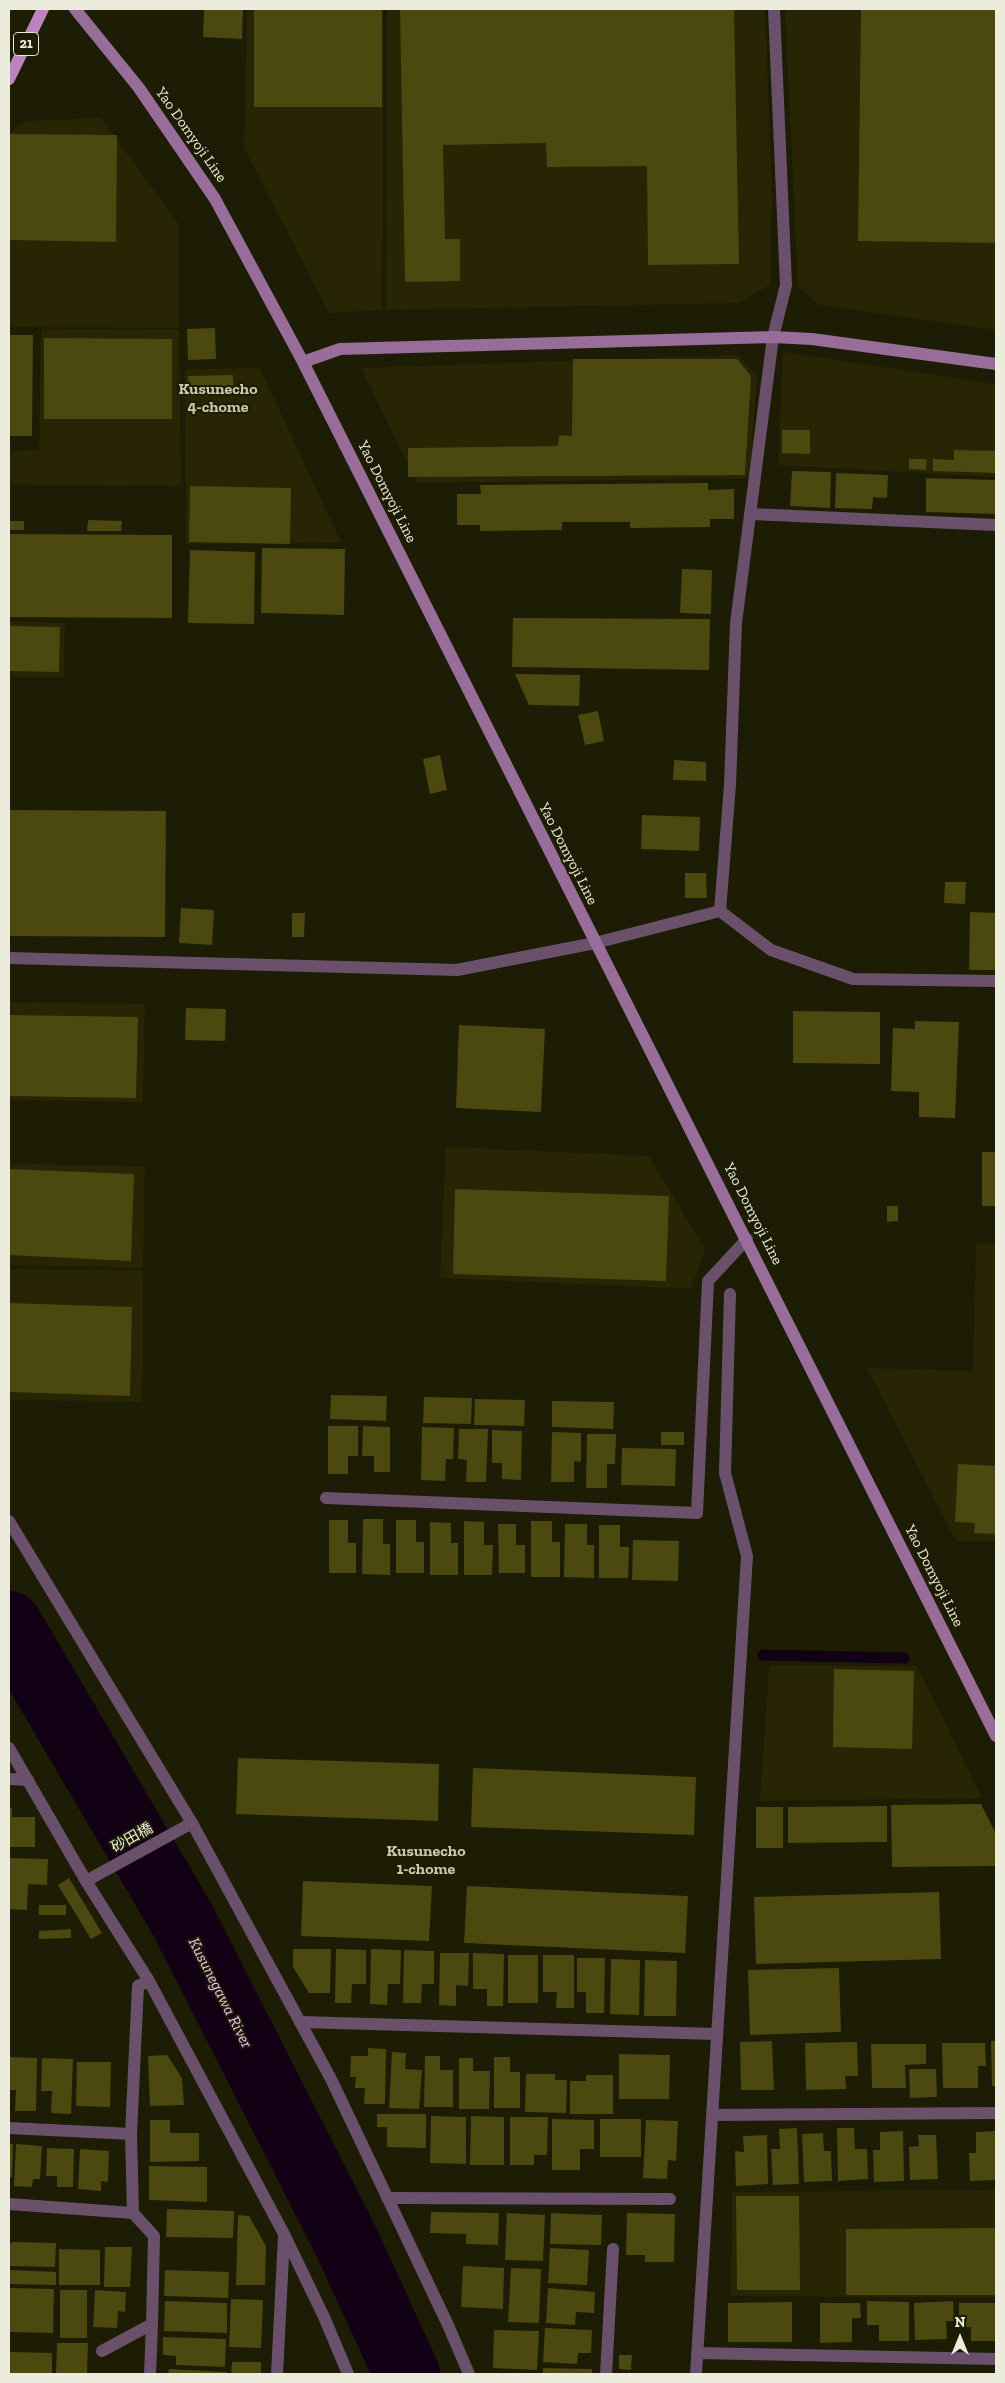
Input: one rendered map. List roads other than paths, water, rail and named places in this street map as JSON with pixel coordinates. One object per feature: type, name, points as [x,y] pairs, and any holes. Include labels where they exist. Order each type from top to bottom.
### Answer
[{"type":"main road","name":"21","points":[[9,79],[43,9]]},
{"type":"main road","name":"Yao Domyoji Line","points":[[75,9],[139,88],[215,199],[303,362],[996,1736]]},
{"type":"main road","points":[[303,362],[340,349],[773,337],[812,339],[996,364]]},
{"type":"street","points":[[720,911],[730,784],[736,622],[773,337],[786,285],[774,9]]},
{"type":"street","points":[[751,514],[996,526]]},
{"type":"street","points":[[9,958],[457,970],[595,943],[720,911]]},
{"type":"street","points":[[720,911],[771,950],[853,978],[996,981]]},
{"type":"street","points":[[326,1498],[697,1513],[708,1281],[747,1239]]},
{"type":"street","points":[[696,2374],[747,1556],[725,1473],[730,1294]]},
{"type":"street","points":[[9,1521],[192,1823],[331,2079],[448,2325],[469,2374]]},
{"type":"street","points":[[9,1748],[86,1881],[149,1981],[284,2234],[324,2317],[348,2374]]},
{"type":"street","points":[[9,1779],[28,1780]]},
{"type":"street","name":"砂田橋","points":[[86,1881],[192,1823]]},
{"type":"street","points":[[149,1981],[138,1986],[131,2134],[133,2213],[154,2236],[150,2374]]},
{"type":"street","points":[[300,2022],[717,2034]]},
{"type":"street","points":[[712,2115],[996,2113]]},
{"type":"street","points":[[9,2128],[131,2134]]},
{"type":"street","points":[[387,2198],[670,2199]]},
{"type":"street","points":[[9,2204],[133,2213]]},
{"type":"street","points":[[277,2374],[284,2234]]},
{"type":"street","points":[[606,2374],[613,2249]]},
{"type":"street","points":[[102,2351],[152,2324]]},
{"type":"street","points":[[697,2353],[996,2359]]},
{"type":"waterway","name":"Kusunegawa River","points":[[9,1624],[182,1919],[345,2239],[407,2374]]},
{"type":"waterway","points":[[763,1655],[904,1658]]},
{"type":"district","name":"Kusunecho 4-chome","points":[[218,398]]},
{"type":"district","name":"Kusunecho 1-chome","points":[[426,1860]]}]
